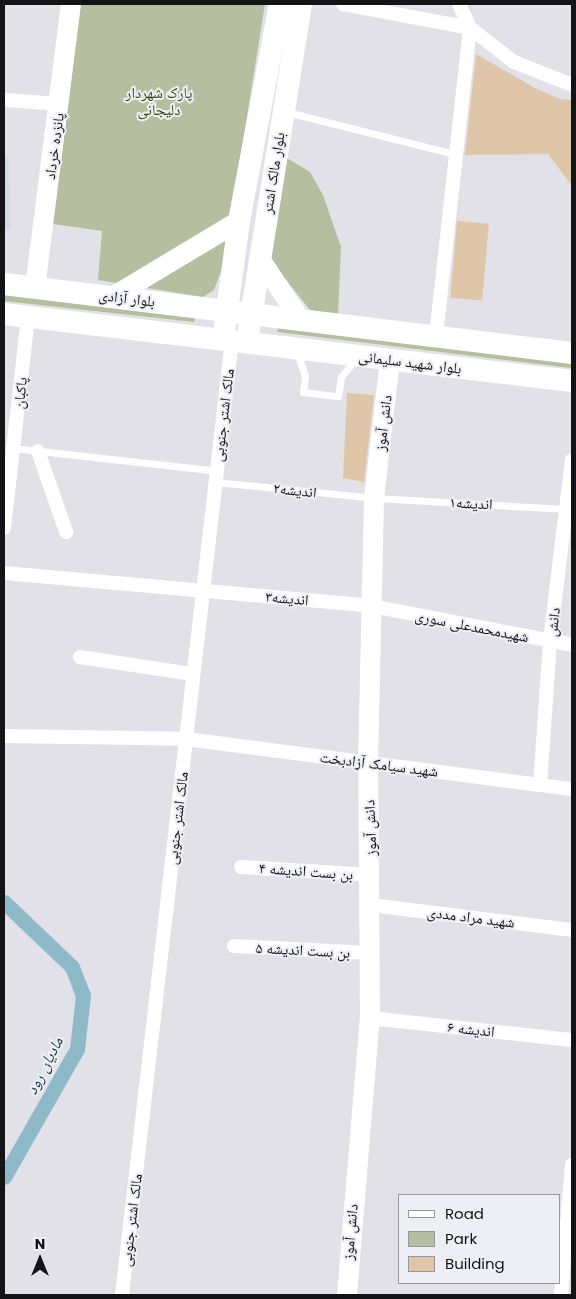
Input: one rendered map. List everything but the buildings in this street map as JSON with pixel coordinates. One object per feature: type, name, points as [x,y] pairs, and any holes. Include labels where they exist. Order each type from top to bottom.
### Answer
[{"type":"main road","name":"پانزده خرداد","points":[[35,288],[60,104],[71,4]]},
{"type":"main road","name":"بلوار مالک اشتر","points":[[234,340],[250,315],[260,259],[280,4]]},
{"type":"main road","name":"بلوار مالک اشتر","points":[[234,340],[227,312],[239,222],[269,131],[283,110],[301,4]]},
{"type":"main road","points":[[114,296],[239,222]]},
{"type":"main road","points":[[260,259],[300,319]]},
{"type":"main road","name":"بلوار آزادی","points":[[4,284],[114,296],[250,315]]},
{"type":"main road","name":"بلوار آزادی","points":[[4,314],[234,340]]},
{"type":"main road","name":"بلوار شهید سلیمانی","points":[[250,315],[300,319],[572,353]]},
{"type":"main road","name":"بلوار شهید سلیمانی","points":[[234,340],[572,381]]},
{"type":"main road","name":"دانش آموز","points":[[347,1295],[370,1018],[372,953],[368,763],[374,498],[390,360]]},
{"type":"street","points":[[343,4],[470,28],[514,62],[572,86]]},
{"type":"street","points":[[436,336],[454,154],[470,28],[459,4]]},
{"type":"street","points":[[4,100],[60,104]]},
{"type":"street","name":"پاکبان","points":[[4,528],[28,316]]},
{"type":"street","name":"مالک اشتر جنوبی","points":[[122,1295],[216,477],[234,340]]},
{"type":"street","points":[[38,451],[66,532]]},
{"type":"street","name":"دانش","points":[[540,785],[550,641],[570,509],[572,460]]},
{"type":"street","name":"اندیشه۳","points":[[4,573],[372,606]]},
{"type":"street","name":"شهیدمحمدعلی سوری","points":[[372,606],[572,645]]},
{"type":"street","points":[[80,657],[193,674]]},
{"type":"street","name":"شهید سیامک آزادبخت","points":[[4,736],[186,739],[572,789]]},
{"type":"street","name":"بن بست اندیشه ۴","points":[[241,867],[371,875]]},
{"type":"street","name":"شهید مراد مددی","points":[[371,905],[572,930]]},
{"type":"street","name":"بن بست اندیشه ۵","points":[[234,946],[372,953]]},
{"type":"street","name":"اندیشه ۶","points":[[370,1018],[572,1040]]},
{"type":"street","points":[[562,1295],[570,1228],[572,1164]]},
{"type":"lane","points":[[283,110],[454,154]]},
{"type":"lane","points":[[296,348],[305,376],[303,392],[338,396],[341,377],[358,356]]},
{"type":"lane","name":"اندیشه۲","points":[[13,448],[374,498]]},
{"type":"lane","name":"اندیشه۱","points":[[374,498],[570,509]]},
{"type":"shaded area","points":[[4,158],[9,158],[11,230],[4,229]]},
{"type":"green space","name":"پارک شهردار دلیجانی","points":[[81,4],[265,4],[223,266],[214,290],[203,297],[98,280],[102,231],[53,224]]},
{"type":"green space","points":[[285,157],[310,172],[323,195],[341,247],[338,315],[310,310],[270,260]]},
{"type":"green space","points":[[4,295],[195,318],[194,322],[4,301]]},
{"type":"green space","points":[[278,326],[572,362],[571,368],[277,332]]},
{"type":"waterway","name":"مادیان رود","points":[[4,902],[72,967],[83,995],[77,1049],[4,1177]]}]
